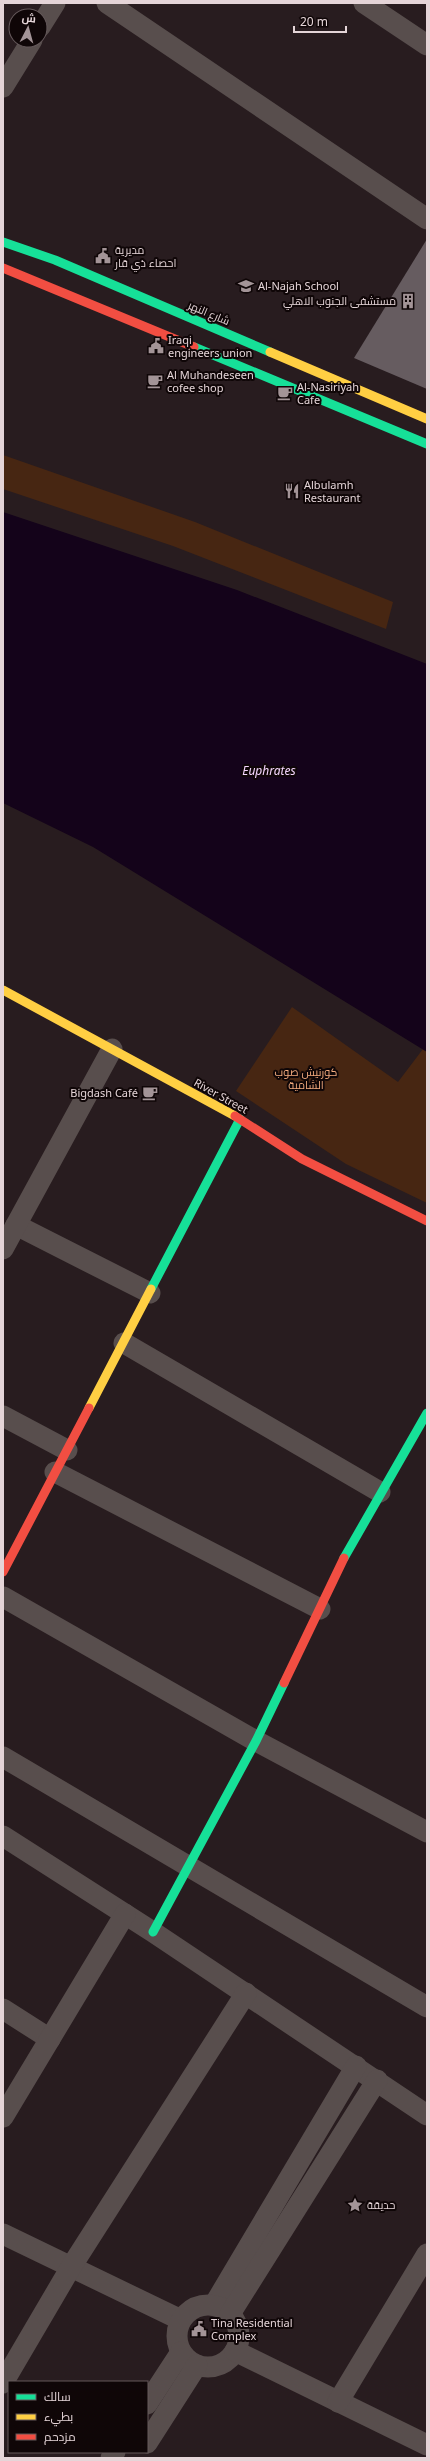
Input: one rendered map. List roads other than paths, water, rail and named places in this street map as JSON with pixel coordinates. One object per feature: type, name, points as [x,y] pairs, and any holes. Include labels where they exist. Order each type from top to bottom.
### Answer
[{"type":"main road","name":"شارع النهر","points":[[3,242],[55,260],[427,419]]},
{"type":"main road","points":[[3,268],[161,325],[427,444]]},
{"type":"main road","points":[[161,325],[168,308]]},
{"type":"main road","name":"River Street","points":[[3,990],[240,1119],[329,1173],[427,1221]]},
{"type":"main road","points":[[3,1572],[240,1119]]},
{"type":"main road","points":[[154,1932],[256,1741],[320,1609],[380,1492],[427,1413]]},
{"type":"street","points":[[48,14],[55,3]]},
{"type":"street","points":[[107,3],[427,219]]},
{"type":"street","points":[[364,3],[427,45]]},
{"type":"street","points":[[3,87],[27,48]]},
{"type":"street","points":[[3,1249],[112,1049]]},
{"type":"street","points":[[16,1225],[150,1293]]},
{"type":"street","points":[[124,1343],[380,1492]]},
{"type":"street","points":[[3,1416],[67,1450]]},
{"type":"street","points":[[55,1472],[320,1609]]},
{"type":"street","points":[[3,1597],[256,1741],[427,1832]]},
{"type":"street","points":[[3,1757],[427,2007]]},
{"type":"street","points":[[3,1836],[154,1932],[427,2114]]},
{"type":"street","points":[[3,2117],[9,2093],[50,2039],[125,1914]]},
{"type":"street","points":[[3,2383],[71,2267],[246,1993]]},
{"type":"street","points":[[3,2009],[50,2039]]},
{"type":"street","points":[[222,2309],[356,2066]]},
{"type":"street","points":[[222,2309],[377,2080]]},
{"type":"street","points":[[3,2234],[181,2320]]},
{"type":"street","points":[[338,2402],[427,2254]]},
{"type":"street","points":[[195,2307],[222,2309],[239,2332],[235,2352],[218,2365],[198,2365],[182,2352],[177,2336],[181,2320],[195,2307]]},
{"type":"street","points":[[148,2403],[182,2352]]},
{"type":"street","points":[[235,2352],[427,2445]]},
{"type":"street","points":[[148,2442],[198,2365]]},
{"type":"water","name":"Euphrates","points":[[3,512],[237,590],[427,664],[427,1052],[93,847],[3,803]]},
{"type":"place","name":"مديرية احصاء ذي قار","points":[[103,256]]},
{"type":"place","name":"Al-Najah School","points":[[246,286]]},
{"type":"place","name":"مستشفى الجنوب الاهلي","points":[[408,301]]},
{"type":"place","name":"Iraqi engineers union","points":[[156,346]]},
{"type":"place","name":"Al Muhandeseen cofee shop","points":[[155,381]]},
{"type":"place","name":"Al-Nasiriyah Cafe","points":[[285,393]]},
{"type":"place","name":"Albulamh Restaurant","points":[[292,491]]},
{"type":"place","name":"Bigdash Café","points":[[150,1093]]},
{"type":"place","name":"حديقة","points":[[355,2205]]},
{"type":"place","name":"Tina Residential Complex","points":[[199,2329]]},
{"type":"park label","name":"كورنيش صوب الشامية","points":[[306,1078]]}]
